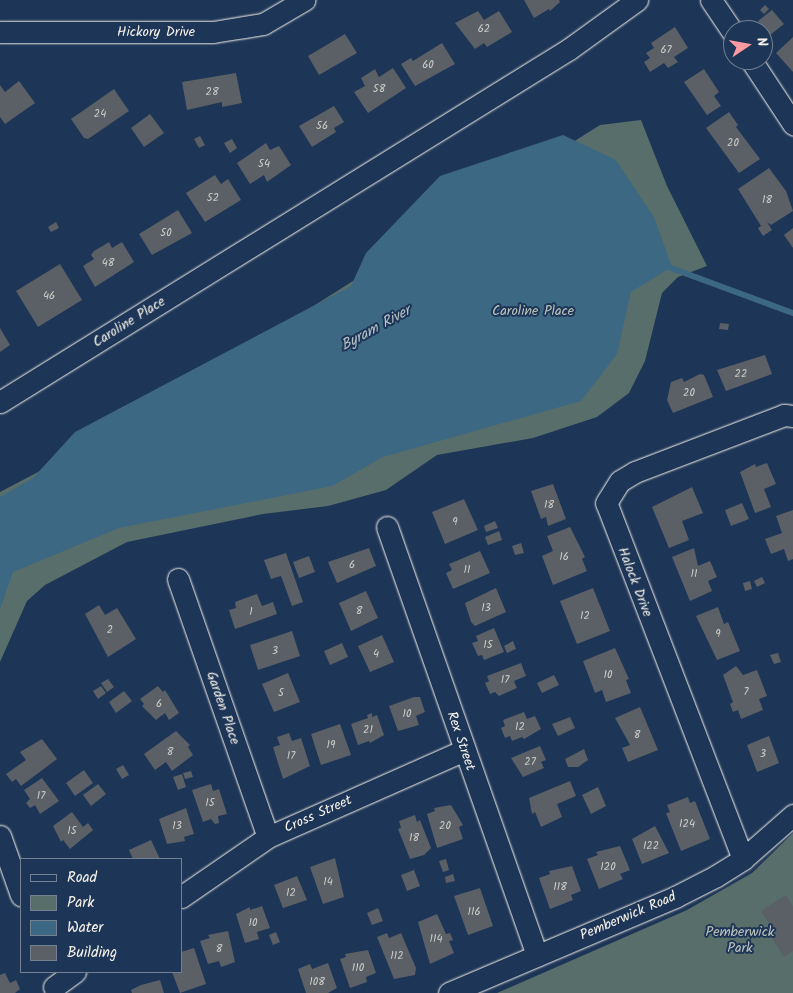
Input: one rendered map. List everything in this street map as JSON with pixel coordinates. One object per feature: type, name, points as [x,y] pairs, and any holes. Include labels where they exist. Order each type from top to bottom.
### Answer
[{"type":"street","name":"Hickory Drive","points":[[0,32],[213,32],[263,24],[304,0]]},
{"type":"street","name":"Caroline Place","points":[[0,402],[569,49],[637,0]]},
{"type":"street","points":[[711,0],[724,20]]},
{"type":"street","points":[[758,70],[793,124]]},
{"type":"street","name":"Halock Drive","points":[[743,859],[606,503],[620,481],[635,472],[784,415],[793,416]]},
{"type":"street","name":"Rex Street","points":[[387,527],[537,955]]},
{"type":"street","name":"Garden Place","points":[[178,578],[268,837]]},
{"type":"street","name":"Cross Street","points":[[182,896],[268,837],[464,750]]},
{"type":"street","name":"Pemberwick Road","points":[[449,993],[675,897],[743,859],[793,815]]},
{"type":"street","points":[[0,836],[20,892]]},
{"type":"street","points":[[53,984],[73,973]]},
{"type":"green space","name":"Caroline Place","points":[[641,120],[667,186],[707,266],[678,277],[662,293],[645,361],[629,393],[597,417],[533,438],[437,455],[386,490],[328,506],[263,514],[127,542],[45,585],[27,601],[0,662],[0,492],[114,432],[600,125]]},
{"type":"green space","name":"Pemberwick Park","points":[[793,833],[793,993],[497,993],[687,910],[752,873]]},
{"type":"water","name":"Caroline Place","points":[[563,135],[616,160],[654,217],[672,267],[631,292],[617,354],[581,401],[383,457],[332,486],[119,528],[13,572],[0,609],[0,497],[33,478],[75,432],[351,286],[366,253],[440,176]]},
{"type":"building","points":[[524,0],[559,0],[560,2],[550,11],[549,9],[534,18]]},
{"type":"building","points":[[765,5],[769,9],[764,14],[760,10]]},
{"type":"building","points":[[772,10],[784,24],[773,33],[773,20],[759,20]]},
{"type":"building","points":[[478,11],[484,20],[499,11],[512,32],[487,47],[484,43],[475,49],[455,23]]},
{"type":"building","points":[[675,27],[688,48],[674,57],[678,62],[668,68],[664,63],[650,72],[644,62],[650,58],[646,53],[654,48],[651,43]]},
{"type":"building","points":[[345,34],[357,53],[319,75],[308,56]]},
{"type":"building","points":[[793,37],[793,72],[776,53]]},
{"type":"building","points":[[442,43],[455,64],[415,86],[401,64],[411,58],[413,61]]},
{"type":"building","points":[[393,68],[406,88],[368,113],[354,92],[365,86],[361,78],[375,69],[379,77]]},
{"type":"building","points":[[704,69],[719,92],[714,96],[721,106],[707,115],[684,82]]},
{"type":"building","points":[[236,73],[242,103],[222,107],[222,102],[187,110],[182,82]]},
{"type":"building","points":[[19,81],[35,103],[5,124],[0,117],[0,85],[5,92]]},
{"type":"building","points":[[114,89],[129,111],[88,139],[84,138],[71,119]]},
{"type":"building","points":[[334,106],[344,122],[334,128],[336,132],[312,147],[299,126]]},
{"type":"building","points":[[729,112],[738,125],[736,127],[760,159],[739,173],[706,128]]},
{"type":"building","points":[[150,114],[164,133],[144,147],[131,128]]},
{"type":"building","points":[[200,136],[205,145],[199,148],[194,139]]},
{"type":"building","points":[[232,139],[237,148],[230,153],[224,143]]},
{"type":"building","points":[[266,143],[270,150],[279,146],[291,165],[267,182],[264,175],[250,184],[237,163]]},
{"type":"building","points":[[769,168],[786,191],[793,211],[771,225],[767,222],[772,230],[763,236],[758,228],[761,226],[738,189]]},
{"type":"building","points":[[215,175],[221,184],[228,179],[241,200],[205,222],[186,193]]},
{"type":"building","points":[[178,210],[192,233],[152,255],[139,234]]},
{"type":"building","points":[[56,222],[59,228],[51,232],[48,227]]},
{"type":"building","points":[[793,228],[793,248],[784,235]]},
{"type":"building","points":[[109,242],[112,248],[122,242],[134,262],[95,287],[83,266],[94,259],[91,255],[94,251]]},
{"type":"building","points":[[60,264],[82,300],[38,327],[16,291]]},
{"type":"building","points":[[720,323],[729,324],[728,330],[719,329]]},
{"type":"building","points":[[0,328],[10,345],[0,352]]},
{"type":"building","points":[[765,355],[772,374],[726,391],[717,370]]},
{"type":"building","points":[[700,374],[704,375],[713,397],[673,413],[667,400],[671,382],[682,378],[684,382]]},
{"type":"building","points":[[767,463],[776,484],[764,489],[771,507],[755,513],[740,472],[755,464],[756,467]]},
{"type":"building","points":[[553,484],[566,519],[548,526],[546,517],[541,519],[531,491]]},
{"type":"building","points":[[692,487],[703,513],[682,521],[689,540],[669,548],[652,507]]},
{"type":"building","points":[[464,499],[478,530],[445,544],[432,512]]},
{"type":"building","points":[[742,503],[749,519],[731,526],[725,510]]},
{"type":"building","points":[[793,510],[793,559],[788,561],[784,549],[771,554],[765,539],[782,533],[776,516]]},
{"type":"building","points":[[495,521],[498,528],[486,532],[484,526]]},
{"type":"building","points":[[570,527],[585,557],[582,559],[587,571],[553,585],[542,556],[553,551],[547,536]]},
{"type":"building","points":[[499,531],[502,540],[488,545],[485,537]]},
{"type":"building","points":[[521,543],[524,553],[515,555],[512,546]]},
{"type":"building","points":[[369,548],[376,566],[337,583],[328,562]]},
{"type":"building","points":[[694,548],[698,566],[710,561],[717,577],[708,581],[712,591],[690,601],[672,557]]},
{"type":"building","points":[[480,551],[490,573],[453,589],[446,573],[452,570],[449,564]]},
{"type":"building","points":[[286,553],[303,602],[292,606],[281,576],[271,579],[264,560]]},
{"type":"building","points":[[309,556],[315,572],[299,578],[293,562]]},
{"type":"building","points":[[762,577],[765,583],[757,587],[754,581]]},
{"type":"building","points":[[750,581],[752,589],[745,591],[743,583]]},
{"type":"building","points":[[496,588],[506,612],[475,626],[471,622],[465,603]]},
{"type":"building","points":[[593,588],[610,631],[577,644],[560,601]]},
{"type":"building","points":[[366,591],[378,618],[351,631],[339,603]]},
{"type":"building","points":[[257,594],[262,606],[273,602],[277,614],[235,629],[229,610],[236,608],[235,602]]},
{"type":"building","points":[[99,605],[105,615],[117,608],[136,639],[108,657],[85,614]]},
{"type":"building","points":[[718,607],[724,624],[728,622],[740,651],[717,660],[696,616]]},
{"type":"building","points":[[494,628],[504,652],[484,660],[482,655],[478,656],[472,643],[478,641],[476,636]]},
{"type":"building","points":[[292,631],[300,656],[258,670],[250,645]]},
{"type":"building","points":[[382,635],[394,662],[370,672],[358,646]]},
{"type":"building","points":[[513,641],[516,649],[507,653],[504,646]]},
{"type":"building","points":[[342,643],[348,657],[330,665],[324,651]]},
{"type":"building","points":[[615,648],[629,679],[626,680],[631,693],[606,702],[602,690],[595,693],[583,661]]},
{"type":"building","points":[[778,653],[781,662],[774,664],[770,655]]},
{"type":"building","points":[[521,663],[526,676],[514,681],[517,688],[499,696],[495,692],[490,694],[485,683],[489,681],[487,676]]},
{"type":"building","points":[[736,666],[743,675],[757,670],[767,696],[759,699],[763,710],[741,719],[738,710],[733,712],[730,704],[733,702],[723,675]]},
{"type":"building","points":[[288,673],[300,702],[274,712],[262,684]]},
{"type":"building","points":[[554,675],[559,685],[542,693],[537,683]]},
{"type":"building","points":[[108,679],[114,687],[107,692],[101,683]]},
{"type":"building","points":[[101,686],[106,693],[98,699],[93,691]]},
{"type":"building","points":[[158,686],[163,692],[165,690],[179,713],[169,720],[165,713],[156,720],[142,706],[144,704],[140,699]]},
{"type":"building","points":[[124,691],[132,701],[116,713],[109,702]]},
{"type":"building","points":[[414,697],[420,697],[425,712],[416,716],[419,725],[398,731],[389,706]]},
{"type":"building","points":[[640,707],[658,750],[628,762],[622,748],[630,745],[615,718]]},
{"type":"building","points":[[524,712],[527,719],[535,716],[541,729],[524,739],[522,737],[512,741],[510,736],[505,738],[501,728],[505,726],[503,720]]},
{"type":"building","points":[[372,713],[372,717],[377,715],[384,735],[370,743],[369,741],[358,745],[351,724],[368,718],[367,715]]},
{"type":"building","points":[[570,717],[575,728],[558,736],[552,724]]},
{"type":"building","points":[[340,724],[351,755],[321,765],[311,734]]},
{"type":"building","points":[[176,731],[190,745],[188,747],[193,755],[172,771],[166,762],[155,770],[144,754]]},
{"type":"building","points":[[289,733],[292,741],[301,738],[310,766],[283,779],[273,747],[280,745],[277,737]]},
{"type":"building","points":[[769,736],[779,763],[757,772],[747,745]]},
{"type":"building","points":[[42,739],[57,759],[21,786],[16,779],[12,782],[6,774],[26,760],[20,752]]},
{"type":"building","points":[[540,746],[546,760],[541,762],[544,768],[523,777],[511,758]]},
{"type":"building","points":[[584,749],[588,760],[578,767],[568,767],[565,759]]},
{"type":"building","points":[[123,765],[129,775],[122,779],[116,769]]},
{"type":"building","points":[[84,770],[93,783],[75,796],[66,783]]},
{"type":"building","points":[[191,771],[193,777],[185,779],[183,773]]},
{"type":"building","points":[[182,774],[186,787],[178,790],[173,777]]},
{"type":"building","points":[[42,778],[59,801],[40,814],[35,805],[30,808],[26,803],[30,799],[24,790]]},
{"type":"building","points":[[570,781],[576,796],[557,804],[562,817],[541,827],[535,812],[532,814],[529,798]]},
{"type":"building","points":[[98,784],[106,794],[91,806],[83,795]]},
{"type":"building","points":[[211,784],[213,791],[219,789],[227,814],[218,816],[219,823],[215,824],[211,819],[203,822],[192,790]]},
{"type":"building","points":[[598,787],[606,806],[591,814],[582,795]]},
{"type":"building","points":[[688,797],[690,803],[695,801],[710,839],[681,851],[666,813],[670,812],[667,805]]},
{"type":"building","points":[[451,805],[463,825],[459,827],[463,839],[437,848],[427,814],[435,811],[434,808]]},
{"type":"building","points":[[186,808],[194,834],[184,837],[185,841],[167,844],[159,819]]},
{"type":"building","points":[[72,812],[83,827],[88,823],[93,830],[70,849],[63,840],[61,842],[53,826]]},
{"type":"building","points":[[415,815],[417,822],[420,820],[431,848],[424,855],[410,859],[398,829],[401,828],[399,821]]},
{"type":"building","points":[[655,826],[669,853],[642,864],[632,839]]},
{"type":"building","points":[[151,840],[160,858],[133,858],[129,850]]},
{"type":"building","points":[[620,846],[630,870],[620,874],[623,879],[599,889],[587,859],[598,855],[596,852]]},
{"type":"building","points":[[335,858],[344,897],[323,904],[310,867]]},
{"type":"building","points":[[446,859],[449,870],[443,872],[439,861]]},
{"type":"building","points":[[572,866],[581,891],[571,895],[573,900],[550,909],[539,878],[550,874],[549,871]]},
{"type":"building","points":[[414,870],[420,886],[407,891],[401,875]]},
{"type":"building","points":[[453,874],[455,881],[446,883],[445,877]]},
{"type":"building","points":[[297,876],[307,900],[283,908],[274,885]]},
{"type":"building","points":[[480,888],[493,926],[468,935],[454,896]]},
{"type":"building","points":[[786,895],[793,907],[793,951],[784,957],[772,938],[777,935],[761,911]]},
{"type":"building","points":[[262,906],[270,928],[257,932],[259,939],[245,943],[236,914],[250,907],[250,910]]},
{"type":"building","points":[[378,908],[383,921],[372,925],[367,913]]},
{"type":"building","points":[[437,914],[446,934],[450,933],[453,940],[449,941],[454,953],[430,964],[418,922]]},
{"type":"building","points":[[228,931],[235,962],[221,967],[219,961],[208,964],[200,941],[210,938],[208,935]]},
{"type":"building","points":[[276,932],[280,942],[273,945],[269,935]]},
{"type":"building","points":[[387,933],[389,938],[401,933],[416,968],[415,975],[394,979],[377,937]]},
{"type":"building","points":[[194,948],[206,984],[180,993],[172,973],[182,973],[182,952]]},
{"type":"building","points":[[368,950],[376,973],[366,977],[367,982],[350,988],[340,959],[346,957],[345,954]]},
{"type":"building","points":[[328,963],[337,988],[328,993],[306,993],[298,969],[310,964],[312,969]]},
{"type":"building","points":[[5,973],[10,983],[16,980],[20,989],[15,993],[0,993],[0,975]]},
{"type":"building","points":[[160,980],[164,993],[132,993],[131,990],[141,985]]},
{"type":"waterway","name":"Byram River","points":[[666,266],[793,313]]}]
